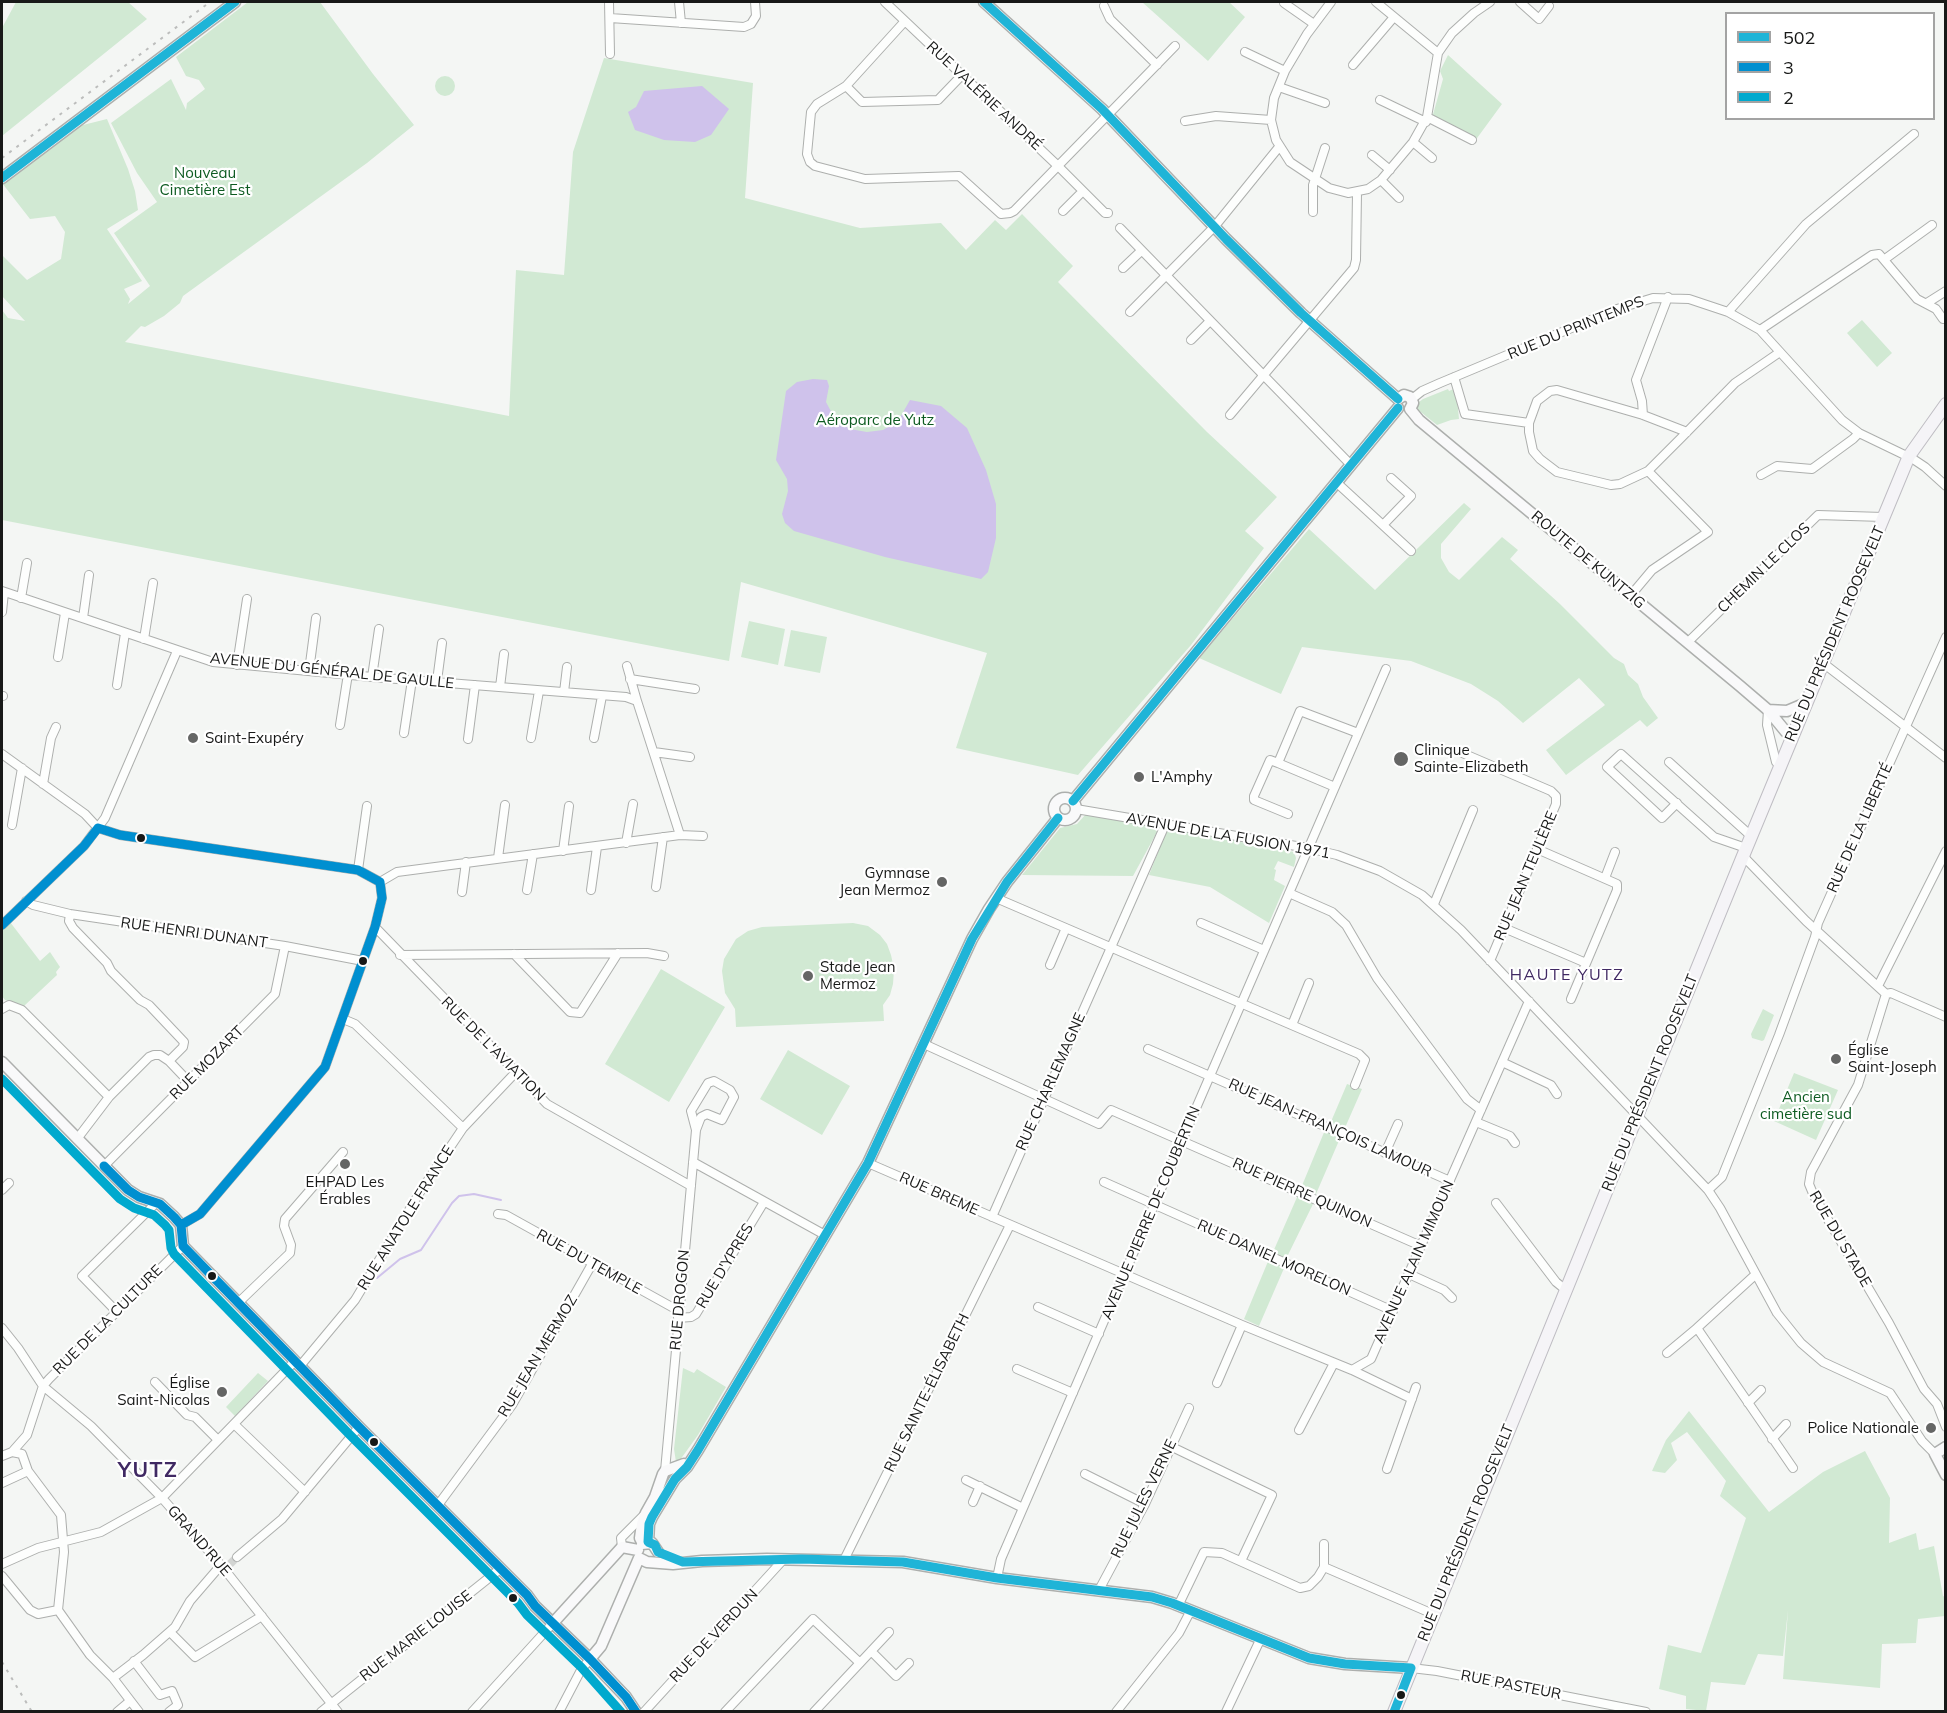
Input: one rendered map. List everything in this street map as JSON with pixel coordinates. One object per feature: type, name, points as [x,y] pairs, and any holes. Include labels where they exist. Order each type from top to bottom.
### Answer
[{"type":"main road","name":"RUE DU PRÉSIDENT ROOSEVELT","points":[[1394,1712],[1909,456],[1946,404]]},
{"type":"street","points":[[2,178],[235,2]]},
{"type":"street","points":[[609,2],[610,54]]},
{"type":"street","points":[[679,2],[681,23]]},
{"type":"street","points":[[610,18],[744,27],[751,24],[756,16],[755,2]]},
{"type":"street","name":"RUE VALÉRIE ANDRÉ","points":[[885,2],[1105,213],[1108,213]]},
{"type":"street","points":[[984,2],[1108,115],[1309,321],[1398,403],[1403,411],[1411,404]]},
{"type":"street","points":[[1331,2],[1314,24],[1285,71],[1274,98],[1271,120],[1279,147],[1290,162],[1338,192],[1357,193],[1381,180],[1413,142],[1426,120],[1438,53],[1452,33],[1478,4],[1490,2]]},
{"type":"street","points":[[1376,2],[1438,53]]},
{"type":"street","points":[[1520,2],[1539,19],[1550,6]]},
{"type":"street","points":[[1284,3],[1314,24]]},
{"type":"street","points":[[1104,6],[1110,19],[1157,64]]},
{"type":"street","points":[[1353,65],[1394,17]]},
{"type":"street","points":[[906,21],[846,86],[817,104],[811,111],[807,154],[810,162],[815,166],[865,179],[959,176],[996,211],[1005,214],[1014,211],[1174,46]]},
{"type":"street","points":[[1245,52],[1285,71]]},
{"type":"street","points":[[846,86],[862,102],[938,100],[962,75]]},
{"type":"street","points":[[1279,87],[1325,103]]},
{"type":"street","points":[[1380,100],[1472,140]]},
{"type":"street","points":[[1185,122],[1215,116],[1271,120]]},
{"type":"street","points":[[1728,312],[1806,224],[1914,134]]},
{"type":"street","points":[[1413,142],[1432,158]]},
{"type":"street","points":[[1130,312],[1215,226],[1279,147]]},
{"type":"street","points":[[1313,212],[1315,179],[1325,148]]},
{"type":"street","points":[[1372,155],[1390,170]]},
{"type":"street","points":[[1381,180],[1399,198]]},
{"type":"street","points":[[1063,211],[1083,191]]},
{"type":"street","points":[[1230,415],[1354,268],[1357,193]]},
{"type":"street","points":[[1885,259],[1932,225]]},
{"type":"street","points":[[1120,228],[1351,465]]},
{"type":"street","points":[[1123,268],[1141,251]]},
{"type":"street","points":[[1760,330],[1872,255],[1879,254],[1917,299],[1936,309],[1943,320],[1946,318]]},
{"type":"street","points":[[1927,303],[1946,291]]},
{"type":"street","points":[[1643,415],[1636,380],[1668,297]]},
{"type":"street","name":"RUE DU PRINTEMPS","points":[[1411,404],[1422,391],[1617,309],[1653,298],[1689,299],[1728,312],[1760,330],[1842,420],[1859,433],[1909,456],[1946,486]]},
{"type":"street","points":[[1191,340],[1210,321]]},
{"type":"street","points":[[1687,432],[1643,415],[1557,390],[1540,397],[1529,423],[1533,451],[1557,472],[1611,485],[1620,484],[1648,471],[1687,432],[1735,384],[1780,352]]},
{"type":"street","points":[[1454,377],[1464,414],[1529,423]]},
{"type":"street","points":[[1074,805],[1064,797],[1056,801],[1053,810],[1058,818],[1063,820],[1071,818],[1074,805],[1351,465],[1398,403]]},
{"type":"street","name":"ROUTE DE KUNTZIG","points":[[1411,404],[1419,420],[1688,642],[1773,711],[1798,722]]},
{"type":"street","points":[[1761,476],[1778,466],[1812,469],[1859,433]]},
{"type":"street","points":[[1631,595],[1652,570],[1708,532],[1648,471]]},
{"type":"street","points":[[1383,525],[1411,496],[1391,478]]},
{"type":"street","points":[[1336,482],[1411,551]]},
{"type":"street","name":"CHEMIN LE CLOS","points":[[1688,642],[1818,515],[1884,517]]},
{"type":"street","points":[[21,598],[27,563]]},
{"type":"street","points":[[83,618],[89,575]]},
{"type":"street","points":[[144,639],[153,582]]},
{"type":"street","points":[[2,612],[3,592]]},
{"type":"street","name":"AVENUE DU GÉNÉRAL DE GAULLE","points":[[3,592],[213,662],[626,697],[637,701]]},
{"type":"street","points":[[237,665],[247,599]]},
{"type":"street","points":[[58,657],[65,613]]},
{"type":"street","points":[[309,671],[316,618]]},
{"type":"street","points":[[372,677],[379,629]]},
{"type":"street","points":[[117,685],[125,633]]},
{"type":"street","name":"RUE DE LA LIBERTÉ","points":[[1708,1190],[1722,1177],[1784,1024],[1816,930],[1946,637]]},
{"type":"street","points":[[437,681],[442,643]]},
{"type":"street","points":[[2,925],[84,846],[108,813],[177,651]]},
{"type":"street","points":[[500,687],[504,654]]},
{"type":"street","points":[[1823,663],[1946,758]]},
{"type":"street","points":[[627,666],[680,835]]},
{"type":"street","points":[[564,692],[567,667]]},
{"type":"street","name":"AVENUE PIERRE DE COUBERTIN","points":[[997,1578],[1001,1559],[1386,669]]},
{"type":"street","points":[[340,725],[348,674]]},
{"type":"street","points":[[630,679],[695,689]]},
{"type":"street","points":[[404,733],[412,680]]},
{"type":"street","points":[[468,739],[475,685]]},
{"type":"street","points":[[531,738],[539,691]]},
{"type":"street","points":[[594,738],[602,696]]},
{"type":"street","points":[[1780,766],[1776,762],[1767,725],[1773,711],[1787,711],[1806,703]]},
{"type":"street","points":[[1278,763],[1300,711],[1358,733]]},
{"type":"street","name":"ROUTE DE KUNTZIG","points":[[1773,711],[1786,732],[1793,735]]},
{"type":"street","points":[[43,784],[51,738],[56,727]]},
{"type":"street","points":[[654,752],[690,758]]},
{"type":"street","name":"RUE JEAN TEULÈRE","points":[[1460,752],[1551,791],[1556,796],[1556,804],[1490,961]]},
{"type":"street","points":[[2,754],[85,814],[98,828],[120,835],[358,870],[380,882]]},
{"type":"street","points":[[1677,803],[1662,818],[1607,767],[1621,754],[1677,803],[1714,837],[1747,847]]},
{"type":"street","points":[[1288,814],[1254,800],[1270,760],[1335,787]]},
{"type":"street","points":[[1669,762],[1747,847],[1816,930],[1886,994],[1891,993],[1946,1017]]},
{"type":"street","points":[[12,825],[22,768]]},
{"type":"street","points":[[626,843],[633,804]]},
{"type":"street","points":[[498,858],[505,805]]},
{"type":"street","name":"AVENUE DE LA FUSION 1971","points":[[1074,805],[1165,825],[1308,848],[1353,860],[1410,886],[1434,904],[1708,1190],[1777,1313],[1811,1353],[1834,1368],[1890,1393],[1922,1441],[1935,1454]]},
{"type":"street","points":[[358,870],[367,806]]},
{"type":"street","points":[[563,850],[569,806]]},
{"type":"street","points":[[1434,904],[1473,810]]},
{"type":"street","points":[[670,1473],[679,1473],[687,1467],[698,1450],[868,1162],[972,939],[996,898],[1058,818]]},
{"type":"street","name":"RUE CHARLEMAGNE","points":[[992,1217],[1165,825]]},
{"type":"street","points":[[380,882],[397,873],[466,862],[680,835],[703,836]]},
{"type":"street","points":[[656,887],[663,837]]},
{"type":"street","points":[[591,890],[597,847]]},
{"type":"street","points":[[1537,849],[1617,884],[1617,890],[1571,999]]},
{"type":"street","points":[[1878,987],[1946,851]]},
{"type":"street","points":[[1605,878],[1616,852]]},
{"type":"street","points":[[527,890],[532,855]]},
{"type":"street","points":[[462,892],[466,862]]},
{"type":"street","points":[[181,1225],[200,1214],[325,1067],[375,927],[382,898],[380,882]]},
{"type":"street","points":[[1289,893],[1332,912],[1346,925],[1377,978],[1467,1099],[1481,1110]]},
{"type":"street","points":[[996,898],[1292,1024],[1363,1057],[1364,1063],[1355,1085]]},
{"type":"street","name":"RUE HENRI DUNANT","points":[[26,901],[33,905],[70,914],[285,946],[363,961]]},
{"type":"street","points":[[70,914],[69,921],[73,928],[107,963],[111,971],[140,1000],[149,1005],[184,1042],[183,1047],[168,1061]]},
{"type":"street","points":[[1201,923],[1264,950]]},
{"type":"street","name":"RUE DE L'AVIATION","points":[[375,927],[548,1104],[691,1186]]},
{"type":"street","points":[[1050,965],[1066,928]]},
{"type":"street","points":[[1504,928],[1586,963]]},
{"type":"street","name":"RUE MOZART","points":[[104,1166],[275,994],[285,946]]},
{"type":"street","points":[[514,954],[570,1012],[580,1013],[618,953]]},
{"type":"street","points":[[400,955],[647,953],[664,956]]},
{"type":"street","points":[[1292,1024],[1310,984]]},
{"type":"street","name":"RUE DU STADE","points":[[1886,994],[1858,1085],[1811,1172],[1809,1184],[1924,1389],[1937,1404],[1946,1427]]},
{"type":"street","name":"AVENUE ALAIN MIMOUN","points":[[1352,1370],[1371,1359],[1529,1001]]},
{"type":"street","points":[[2,1009],[9,1005],[22,1010],[109,1097]]},
{"type":"street","points":[[343,1019],[355,1024],[463,1128]]},
{"type":"street","points":[[924,1044],[1044,1099]]},
{"type":"street","name":"RUE JEAN-FRANÇOIS LAMOUR","points":[[1148,1049],[1450,1181]]},
{"type":"street","points":[[77,1139],[109,1097],[148,1057],[160,1055],[188,1081]]},
{"type":"street","points":[[2,1062],[128,1190],[167,1209],[181,1225],[183,1246],[590,1659],[626,1697],[636,1712]]},
{"type":"street","points":[[1503,1062],[1551,1085],[1557,1094]]},
{"type":"street","name":"RUE ANATOLE FRANCE","points":[[2,1564],[38,1548],[101,1532],[162,1498],[297,1364],[355,1300],[420,1192],[463,1128],[516,1072]]},
{"type":"street","name":"RUE DROGON","points":[[670,1473],[679,1314],[696,1130],[701,1117],[707,1114],[722,1120],[734,1097],[730,1090],[714,1081],[708,1083],[691,1112],[696,1130]]},
{"type":"street","name":"RUE PIERRE QUINON","points":[[1044,1099],[1099,1124],[1111,1110],[1421,1246]]},
{"type":"street","points":[[1476,1122],[1510,1136],[1515,1143]]},
{"type":"street","points":[[1385,1153],[1398,1124]]},
{"type":"street","points":[[238,1303],[290,1253],[291,1245],[284,1226],[285,1219],[343,1152]]},
{"type":"street","points":[[693,1162],[825,1235]]},
{"type":"street","name":"RUE BREME","points":[[868,1162],[1010,1226]]},
{"type":"street","points":[[2,1190],[9,1182]]},
{"type":"street","name":"RUE DANIEL MORELON","points":[[1104,1182],[1393,1311]]},
{"type":"street","name":"RUE D'YPRES","points":[[679,1314],[691,1317],[696,1314],[764,1202]]},
{"type":"street","points":[[116,1311],[82,1276],[156,1203]]},
{"type":"street","points":[[1496,1203],[1556,1282],[1566,1290]]},
{"type":"street","name":"RUE DU TEMPLE","points":[[498,1214],[506,1215],[679,1314]]},
{"type":"street","points":[[1010,1226],[1352,1370],[1412,1399]]},
{"type":"street","name":"RUE SAINTE-ÉLISABETH","points":[[844,1560],[1010,1226]]},
{"type":"street","name":"RUE DE LA CULTURE","points":[[12,1452],[27,1435],[43,1386],[183,1246]]},
{"type":"street","name":"RUE JEAN MERMOZ","points":[[438,1505],[512,1405],[592,1264]]},
{"type":"street","points":[[1409,1274],[1444,1290],[1452,1298]]},
{"type":"street","points":[[1667,1353],[1755,1275]]},
{"type":"street","points":[[1038,1307],[1099,1334]]},
{"type":"street","points":[[1217,1383],[1242,1325]]},
{"type":"street","points":[[1696,1328],[1792,1468]]},
{"type":"street","name":"GRAND'RUE","points":[[2,1329],[18,1348],[43,1386],[91,1426],[162,1498],[224,1566],[338,1712]]},
{"type":"street","points":[[1299,1430],[1334,1363]]},
{"type":"street","points":[[1017,1369],[1073,1393]]},
{"type":"street","points":[[155,1382],[187,1415],[195,1417],[218,1440]]},
{"type":"street","points":[[1387,1469],[1416,1387]]},
{"type":"street","points":[[1748,1403],[1761,1390]]},
{"type":"street","name":"RUE JULES VERNE","points":[[1099,1590],[1145,1504],[1189,1408]]},
{"type":"street","points":[[234,1424],[305,1492]]},
{"type":"street","points":[[1772,1439],[1786,1424]]},
{"type":"street","points":[[237,1557],[282,1519],[359,1427]]},
{"type":"street","points":[[1170,1446],[1272,1495],[1241,1561]]},
{"type":"street","points":[[1946,1447],[1935,1454],[1946,1475]]},
{"type":"street","points":[[2,1456],[12,1452],[22,1454],[28,1471],[60,1515],[64,1563],[58,1610],[90,1655],[113,1678],[139,1712]]},
{"type":"street","points":[[3,1482],[28,1471]]},
{"type":"street","points":[[670,1473],[642,1524],[640,1538],[644,1562],[655,1557],[673,1564],[783,1560],[903,1562],[997,1578],[1152,1597],[1309,1658],[1345,1664],[1412,1668]]},
{"type":"street","points":[[559,1712],[581,1670],[601,1646],[670,1473]]},
{"type":"street","points":[[1085,1474],[1145,1504]]},
{"type":"street","points":[[966,1480],[1023,1508]]},
{"type":"street","points":[[973,1502],[980,1486]]},
{"type":"street","points":[[472,1712],[622,1547],[621,1538],[646,1513]]},
{"type":"street","points":[[1178,1606],[1204,1552],[1222,1553],[1300,1588],[1309,1586],[1324,1567],[1324,1544]]},
{"type":"street","points":[[622,1547],[642,1548],[655,1545],[655,1557]]},
{"type":"street","name":"RUE DE VERDUN","points":[[644,1712],[783,1560]]},
{"type":"street","points":[[113,1678],[175,1628],[190,1601],[224,1566]]},
{"type":"street","points":[[1324,1567],[1434,1614]]},
{"type":"street","name":"RUE MARIE LOUISE","points":[[321,1712],[500,1569]]},
{"type":"street","points":[[2,1576],[30,1610],[38,1614],[58,1610]]},
{"type":"street","points":[[1116,1712],[1179,1633],[1190,1612]]},
{"type":"street","points":[[170,1632],[195,1657],[262,1616]]},
{"type":"street","points":[[725,1712],[813,1619],[860,1663]]},
{"type":"street","points":[[814,1712],[889,1632]]},
{"type":"street","points":[[1226,1712],[1261,1638]]},
{"type":"street","points":[[871,1651],[896,1676],[909,1663]]},
{"type":"street","points":[[134,1661],[160,1695],[172,1690],[178,1706],[169,1712]]},
{"type":"street","name":"RUE PASTEUR","points":[[1412,1668],[1646,1712]]},
{"type":"street","points":[[117,1712],[130,1701]]},
{"type":"green space","points":[[16,2],[128,2],[147,19],[2,136],[2,28]]},
{"type":"green space","name":"Aéroparc de Yutz","points":[[248,2],[320,2],[414,125],[367,163],[183,296],[180,303],[164,316],[145,327],[141,326],[125,342],[509,416],[516,270],[564,275],[573,152],[604,58],[753,83],[745,198],[860,228],[941,223],[966,250],[995,220],[1006,230],[1022,214],[1073,266],[1058,282],[1207,432],[1277,497],[1245,531],[1264,548],[1191,645],[1078,775],[956,748],[987,653],[741,582],[729,661],[2,520],[2,310],[8,318],[25,321],[2,296],[2,255],[27,280],[61,259],[65,232],[55,216],[30,219],[2,180],[71,128],[107,119],[128,169],[138,210],[107,229],[142,281],[124,289],[130,299],[128,304],[150,286],[114,233],[157,202],[137,173],[111,123],[171,79],[186,110],[187,103],[205,89],[199,80],[186,76],[176,57]]},
{"type":"green space","points":[[1142,2],[1229,2],[1245,17],[1208,61]]},
{"type":"green space","points":[[1448,55],[1502,104],[1472,145],[1436,126],[1432,118],[1443,79],[1440,71]]},
{"type":"green space","points":[[445,76],[452,79],[455,86],[452,93],[445,96],[438,93],[435,86],[438,79]]},
{"type":"green space","points":[[1862,320],[1892,353],[1877,367],[1847,333]]},
{"type":"green space","points":[[1456,388],[1459,419],[1437,425],[1417,409],[1419,402],[1423,399]]},
{"type":"green space","points":[[1464,503],[1471,509],[1441,544],[1441,558],[1449,572],[1459,580],[1502,537],[1518,550],[1510,559],[1560,604],[1614,658],[1624,664],[1628,675],[1638,684],[1643,697],[1658,718],[1647,727],[1640,720],[1566,775],[1546,750],[1605,705],[1579,678],[1523,723],[1498,701],[1471,684],[1411,661],[1302,647],[1281,694],[1199,658],[1309,529],[1375,590]]},
{"type":"green space","points":[[749,621],[785,629],[778,665],[741,657]]},
{"type":"green space","points":[[791,630],[827,637],[820,673],[784,666]]},
{"type":"green space","points":[[1086,814],[1154,827],[1157,832],[1133,876],[1022,875],[1060,828],[1077,824]]},
{"type":"green space","points":[[1171,829],[1294,852],[1296,858],[1294,867],[1278,861],[1274,869],[1276,870],[1274,880],[1285,886],[1269,923],[1210,887],[1149,875],[1166,832]]},
{"type":"green space","points":[[10,922],[40,961],[50,952],[60,967],[56,972],[57,975],[24,1006],[5,1000],[2,996],[2,930]]},
{"type":"green space","name":"Stade Jean Mermoz","points":[[853,923],[868,926],[880,935],[891,955],[894,969],[893,984],[890,995],[883,1005],[884,1021],[736,1027],[735,1009],[725,993],[722,971],[724,959],[736,939],[748,931],[762,927]]},
{"type":"green space","points":[[661,969],[725,1007],[669,1102],[605,1064]]},
{"type":"green space","points":[[1763,1009],[1774,1015],[1762,1041],[1752,1038],[1751,1034]]},
{"type":"green space","points":[[788,1050],[850,1086],[822,1135],[760,1099]]},
{"type":"green space","name":"Ancien cimetière sud","points":[[1794,1073],[1838,1090],[1816,1140],[1774,1121]]},
{"type":"green space","points":[[1347,1084],[1362,1089],[1344,1130],[1330,1124]]},
{"type":"green space","points":[[1325,1130],[1341,1136],[1316,1194],[1301,1188]]},
{"type":"green space","points":[[1298,1195],[1314,1202],[1286,1259],[1273,1252]]},
{"type":"green space","points":[[1269,1259],[1285,1266],[1259,1326],[1244,1319]]},
{"type":"green space","points":[[683,1368],[694,1373],[697,1369],[726,1387],[698,1435],[680,1460],[676,1462],[674,1449]]},
{"type":"green space","points":[[258,1373],[268,1381],[235,1416],[226,1407]]},
{"type":"green space","points":[[1689,1411],[1769,1512],[1823,1472],[1865,1451],[1890,1498],[1889,1543],[1916,1533],[1919,1550],[1934,1546],[1945,1597],[1945,1616],[1918,1619],[1916,1643],[1882,1644],[1880,1688],[1783,1679],[1788,1610],[1783,1656],[1758,1654],[1745,1685],[1711,1682],[1706,1711],[1686,1709],[1686,1696],[1659,1689],[1668,1645],[1701,1653],[1746,1518],[1720,1496],[1726,1481],[1687,1432],[1671,1443],[1677,1460],[1665,1473],[1652,1471],[1666,1440]]},
{"type":"shaded area","points":[[702,86],[729,109],[711,135],[695,142],[664,140],[635,130],[628,112],[636,107],[644,91]]},
{"type":"shaded area","points":[[813,379],[827,380],[829,386],[826,402],[835,419],[850,429],[867,432],[883,430],[898,421],[910,400],[941,406],[967,428],[986,470],[996,504],[996,538],[988,572],[981,579],[885,557],[794,531],[785,523],[782,514],[788,491],[787,479],[776,460],[786,391],[797,382]]},
{"type":"waterway","points":[[377,1278],[400,1259],[421,1250],[459,1196],[474,1194],[501,1200]]},
{"type":"tunnel","points":[[229,1565],[237,1557]]},
{"type":"railway","points":[[2,158],[210,2]]},
{"type":"railway","points":[[2,1662],[32,1712]]},
{"type":"transit line","name":"502","points":[[2,178],[235,2]]},
{"type":"transit line","name":"502","points":[[984,2],[1102,109],[1226,239],[1301,313],[1398,399]]},
{"type":"transit line","name":"502","points":[[1073,801],[1398,408]]},
{"type":"transit line","name":"502","points":[[1058,818],[1007,882],[972,939],[868,1163],[698,1450],[687,1467],[675,1479],[652,1517],[649,1524],[648,1542],[655,1545],[658,1552],[683,1562],[801,1559],[903,1562],[997,1578],[1152,1597],[1309,1658],[1345,1664],[1411,1668]]},
{"type":"transit line","name":"3","points":[[98,828],[120,835],[358,870],[380,882]]},
{"type":"transit line","name":"3","points":[[2,925],[84,846],[98,828]]},
{"type":"transit line","name":"3","points":[[181,1225],[200,1214],[325,1067],[375,927],[382,898],[380,882]]},
{"type":"transit line","name":"2","points":[[2,1079],[120,1199],[134,1208],[154,1215],[165,1225],[169,1230],[174,1254],[518,1603],[527,1615],[581,1667],[621,1712]]},
{"type":"transit line","name":"3","points":[[104,1166],[128,1190],[139,1197],[160,1204],[174,1217],[181,1225],[183,1246],[527,1595],[535,1606],[590,1659],[626,1697],[636,1712]]},
{"type":"transit line","name":"502","points":[[1394,1712],[1411,1668]]},
{"type":"place","name":"Saint-Exupéry","points":[[193,738]]},
{"type":"place","name":"Clinique Sainte-Elizabeth","points":[[1401,759]]},
{"type":"place","name":"L'Amphy","points":[[1139,777]]},
{"type":"place","name":"Gymnase Jean Mermoz","points":[[942,882]]},
{"type":"place","name":"Stade Jean Mermoz","points":[[808,976]]},
{"type":"place","name":"Église Saint-Joseph","points":[[1836,1059]]},
{"type":"place","name":"EHPAD Les Érables","points":[[345,1164]]},
{"type":"place","name":"Église Saint-Nicolas","points":[[222,1392]]},
{"type":"place","name":"Police Nationale","points":[[1931,1428]]},
{"type":"district","name":"HAUTE YUTZ","points":[[1567,975]]},
{"type":"district","name":"YUTZ","points":[[148,1471]]},
{"type":"park label","name":"Nouveau Cimetière Est","points":[[205,182]]}]
